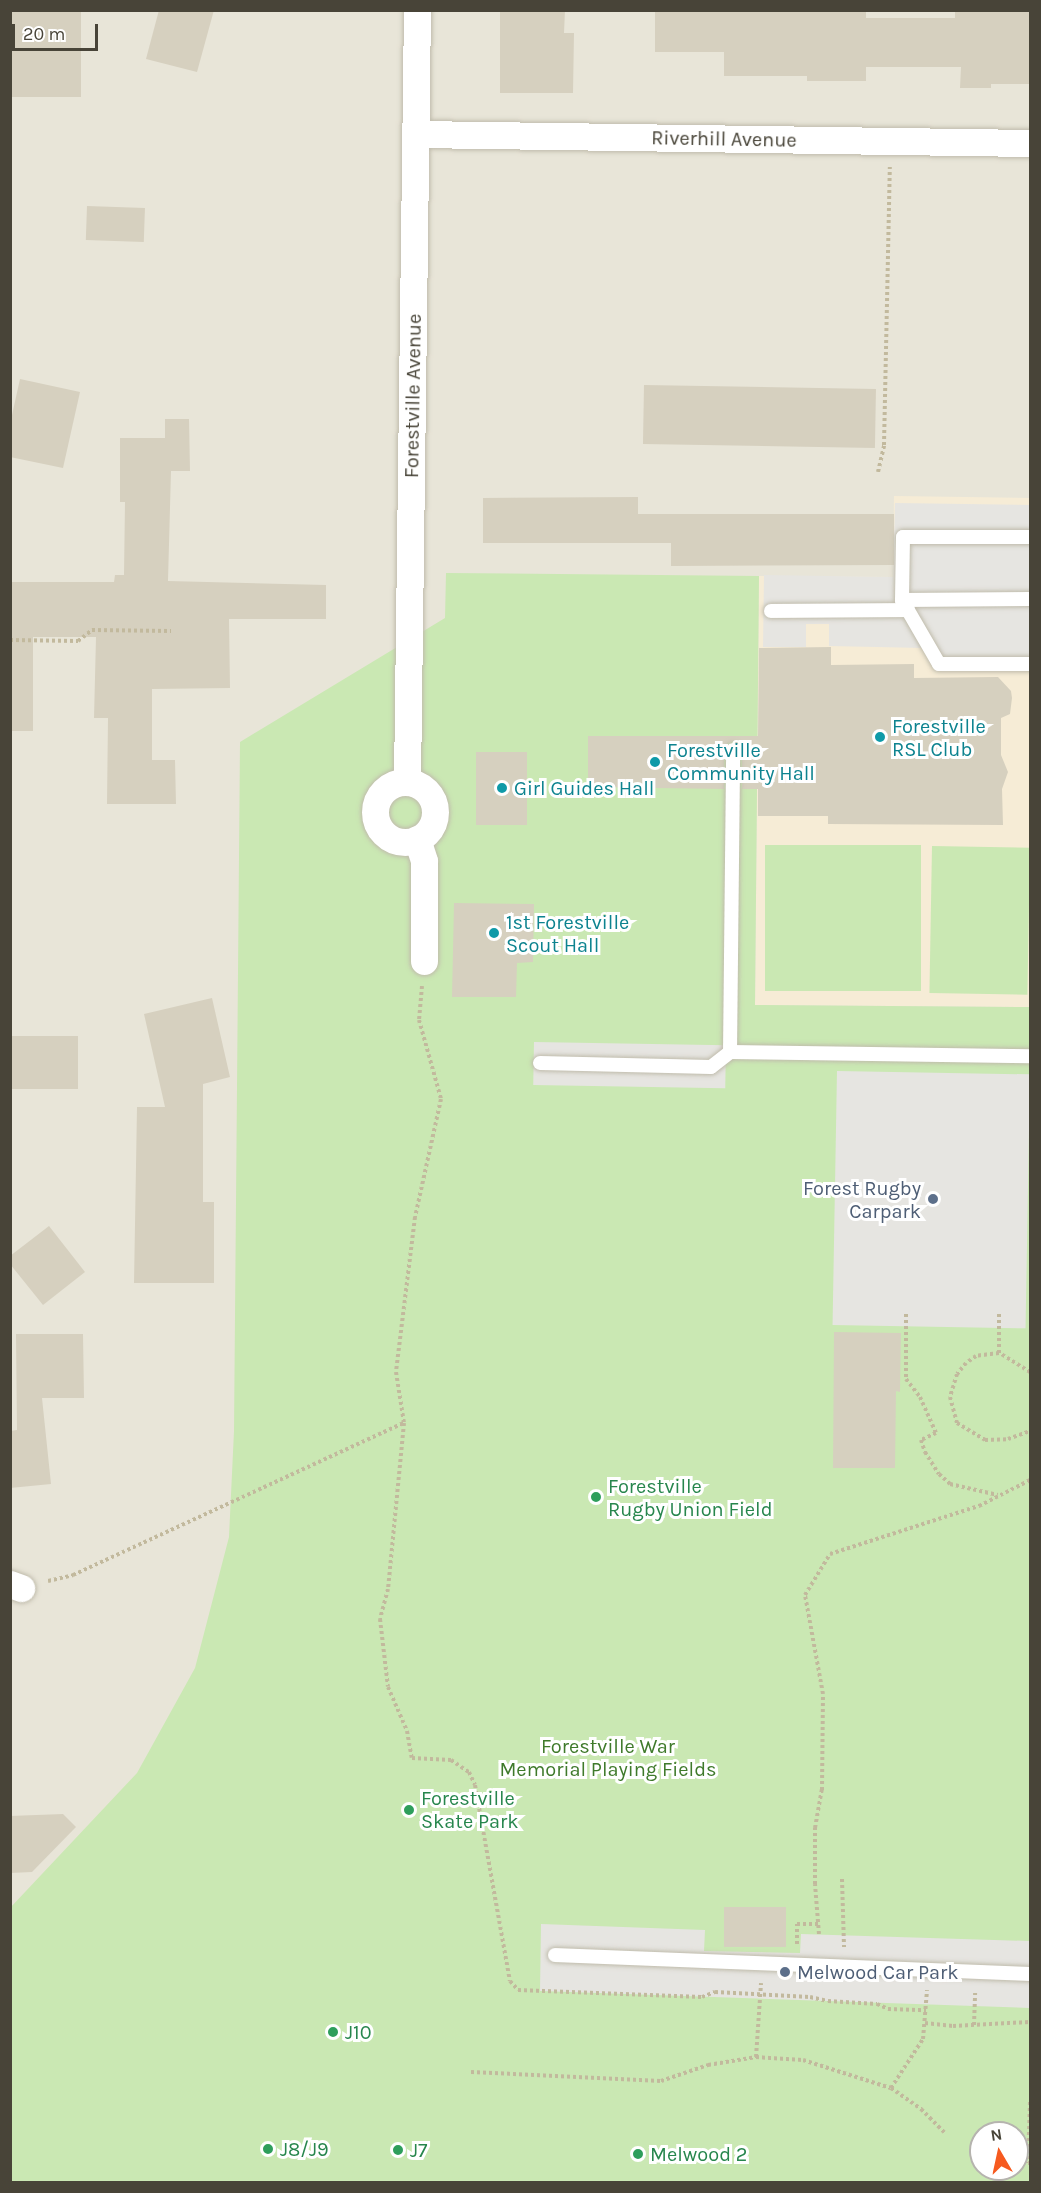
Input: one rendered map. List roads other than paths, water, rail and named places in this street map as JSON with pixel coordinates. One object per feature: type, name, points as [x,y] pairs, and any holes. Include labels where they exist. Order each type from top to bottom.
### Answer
[{"type":"street","name":"Forestville Avenue","points":[[407,783],[417,10]]},
{"type":"street","name":"Riverhill Avenue","points":[[417,134],[1030,143]]},
{"type":"street","points":[[407,783],[425,790],[434,807],[431,826],[417,839],[408,842],[389,837],[377,822],[376,803],[388,787],[407,783]]},
{"type":"street","points":[[417,839],[424,861],[424,962]]},
{"type":"lane","points":[[1030,537],[903,537],[905,605],[939,664],[1030,664]]},
{"type":"lane","points":[[771,611],[1030,599]]},
{"type":"lane","points":[[730,1052],[733,750]]},
{"type":"lane","points":[[540,1063],[711,1067],[730,1052],[1030,1056]]},
{"type":"lane","points":[[555,1955],[1030,1974]]},
{"type":"place","name":"Forestville RSL Club","points":[[880,737]]},
{"type":"place","name":"Forestville Community Hall","points":[[655,762]]},
{"type":"place","name":"Girl Guides Hall","points":[[502,788]]},
{"type":"place","name":"1st Forestville Scout Hall","points":[[494,933]]},
{"type":"place","name":"Forest Rugby Carpark","points":[[933,1199]]},
{"type":"place","name":"Forestville Rugby Union Field","points":[[596,1497]]},
{"type":"place","name":"Forestville Skate Park","points":[[409,1810]]},
{"type":"place","name":"Melwood Car Park","points":[[785,1972]]},
{"type":"place","name":"J10","points":[[333,2032]]},
{"type":"place","name":"J8/J9","points":[[268,2149]]},
{"type":"place","name":"J7","points":[[398,2150]]},
{"type":"place","name":"Melwood 2","points":[[638,2154]]},
{"type":"park label","name":"Forestville War Memorial Playing Fields","points":[[608,1758]]}]
